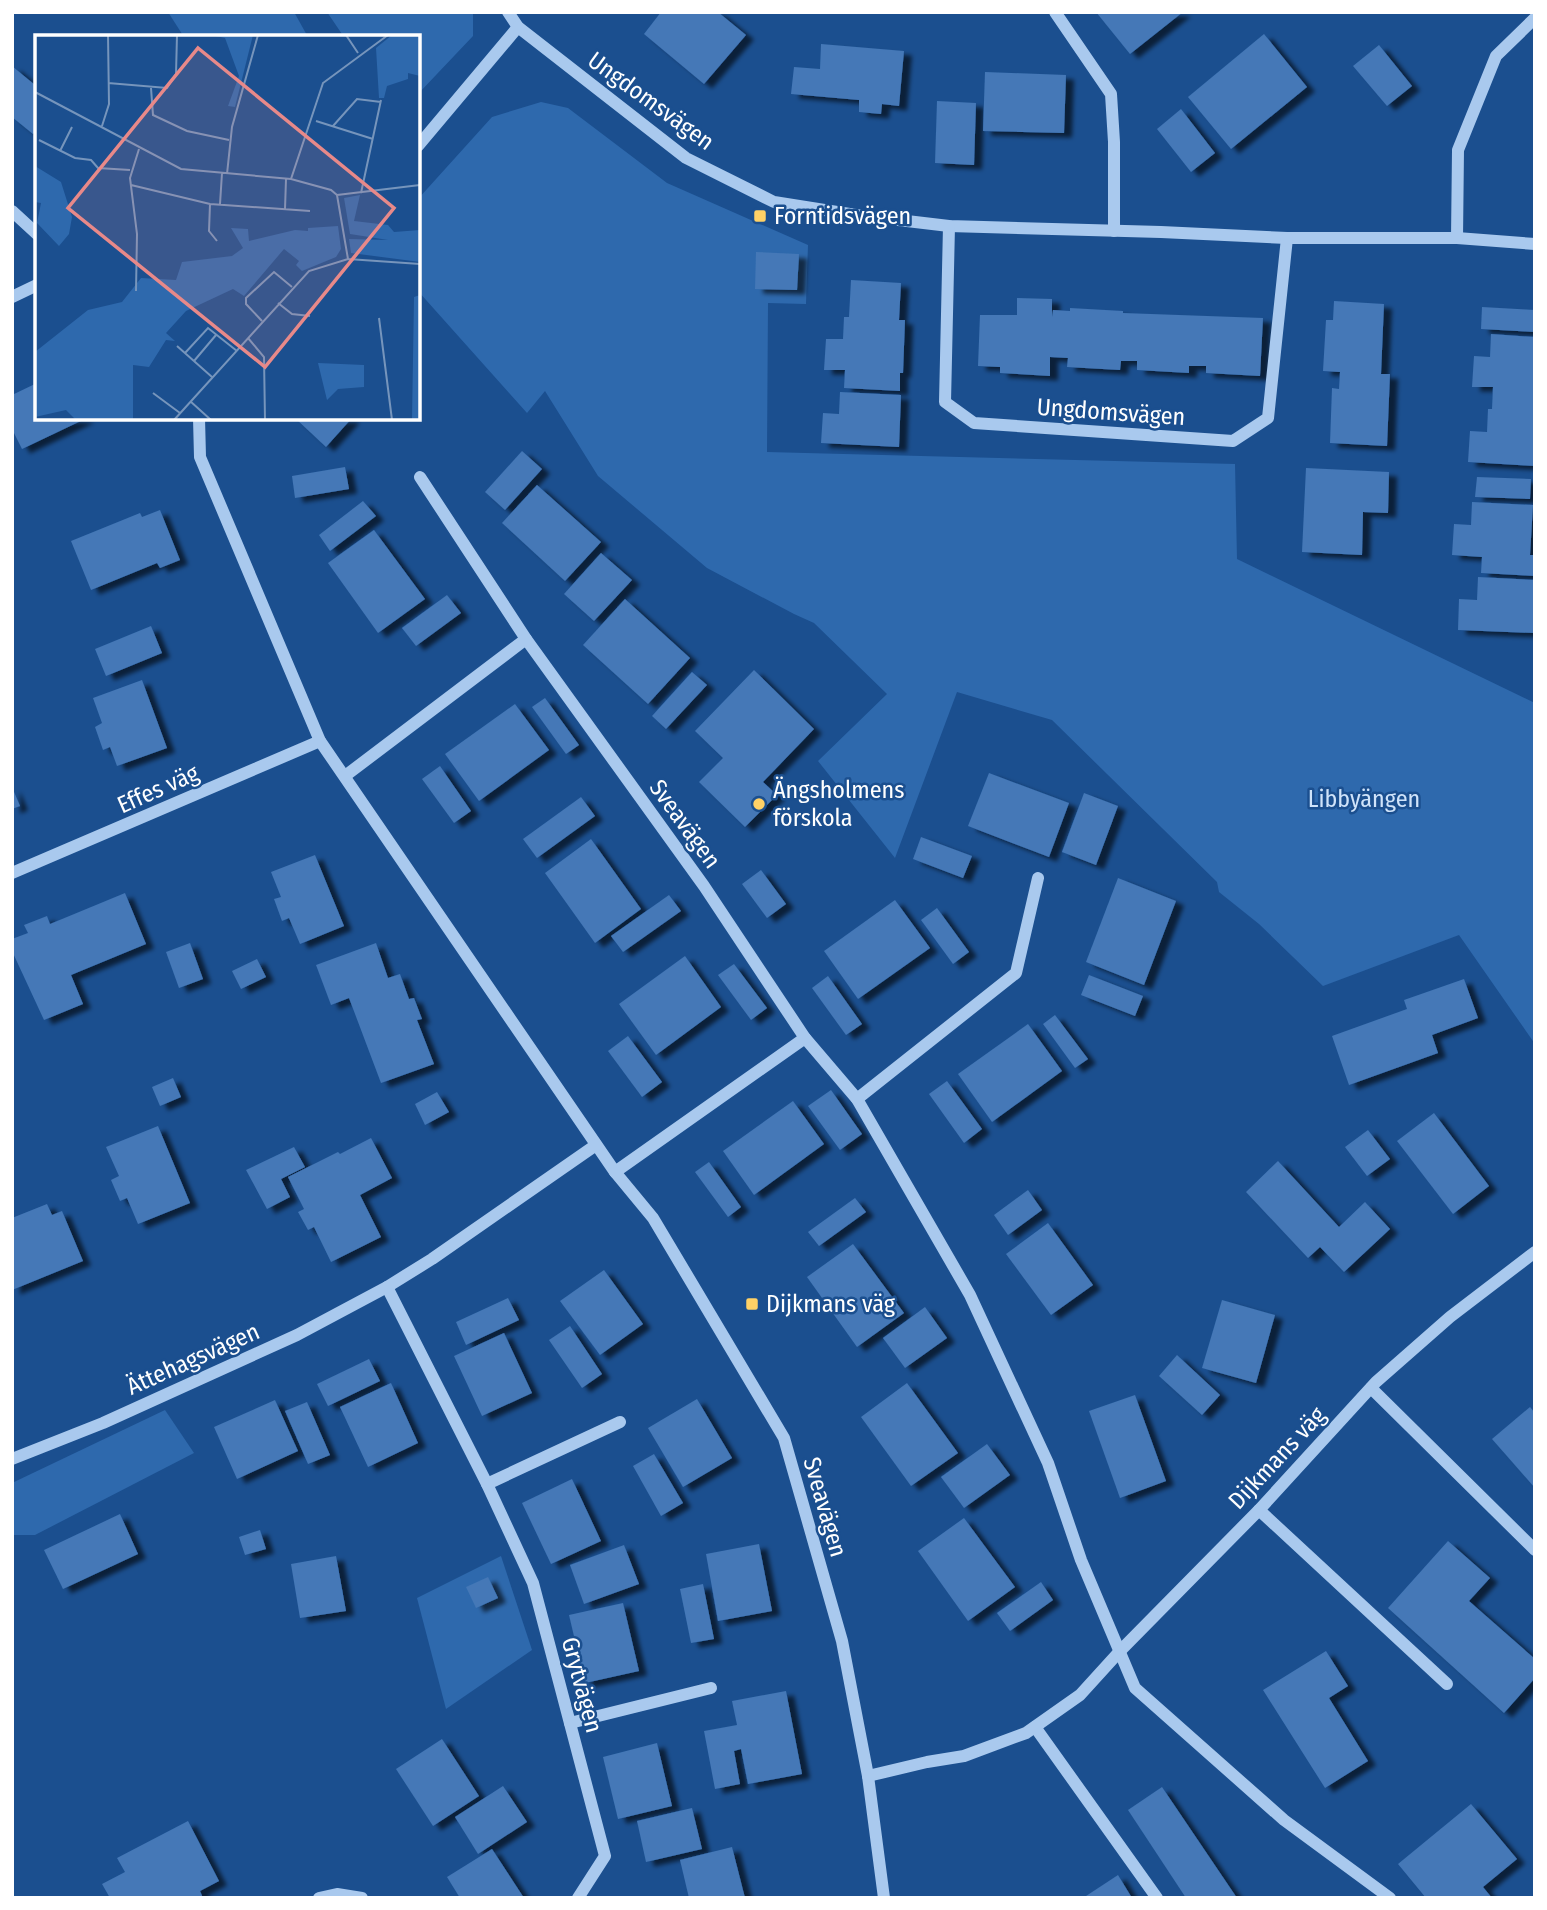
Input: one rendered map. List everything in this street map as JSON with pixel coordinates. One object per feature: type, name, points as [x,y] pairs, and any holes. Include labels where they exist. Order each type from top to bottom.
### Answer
[{"type":"street","name":"Ungdomsvägen","points":[[508,12],[518,27],[686,158],[774,202],[949,226],[1287,238],[1457,237],[1535,244]]},
{"type":"street","points":[[1055,12],[1111,94],[1114,231]]},
{"type":"street","points":[[1457,237],[1458,150],[1496,56],[1535,18]]},
{"type":"street","points":[[420,144],[518,27]]},
{"type":"street","points":[[12,211],[35,232]]},
{"type":"street","name":"Ungdomsvägen","points":[[949,226],[946,402],[974,423],[1234,441],[1268,418],[1287,238]]},
{"type":"street","points":[[12,297],[35,286]]},
{"type":"street","name":"Sveavägen","points":[[199,420],[200,457],[320,741],[596,1145],[653,1217],[784,1438],[842,1641],[868,1776],[884,1898]]},
{"type":"street","name":"Sveavägen","points":[[420,477],[526,639],[704,886],[805,1038],[858,1099],[970,1295],[1048,1463],[1081,1560],[1135,1688],[1284,1820],[1390,1898]]},
{"type":"street","points":[[345,776],[526,639]]},
{"type":"street","name":"Effes väg","points":[[12,873],[320,741]]},
{"type":"street","points":[[858,1099],[1016,973],[1038,878]]},
{"type":"street","points":[[615,1172],[805,1038]]},
{"type":"street","name":"Ättehagsvägen","points":[[12,1459],[103,1423],[298,1335],[387,1287],[432,1259],[596,1145]]},
{"type":"street","name":"Dijkmans väg","points":[[868,1776],[964,1756],[1026,1733],[1080,1695],[1259,1510],[1371,1388],[1450,1317],[1535,1252]]},
{"type":"street","points":[[387,1287],[487,1484],[620,1422]]},
{"type":"street","points":[[1371,1388],[1535,1550]]},
{"type":"street","name":"Grytvägen","points":[[487,1484],[533,1583],[605,1856],[578,1898]]},
{"type":"street","points":[[1259,1510],[1447,1684]]},
{"type":"street","points":[[570,1723],[712,1688]]},
{"type":"street","points":[[1034,1727],[1157,1898]]},
{"type":"street","points":[[319,1898],[337,1894],[362,1898]]},
{"type":"green space","points":[[168,12],[294,12],[307,35],[183,35]]},
{"type":"green space","points":[[327,12],[473,12],[473,36],[420,92],[420,35],[343,35]]},
{"type":"green space","name":"Libbyängen","points":[[541,102],[568,108],[667,183],[808,245],[806,304],[768,303],[767,452],[1235,464],[1237,559],[1535,703],[1535,1044],[1459,935],[1323,986],[1259,924],[1219,892],[1217,882],[1052,720],[957,692],[895,858],[818,761],[887,694],[814,623],[707,568],[598,476],[545,391],[527,413],[420,293],[420,197],[492,117]]},
{"type":"green space","points":[[165,1410],[194,1453],[35,1535],[12,1535],[12,1483]]},
{"type":"green space","points":[[501,1556],[532,1650],[446,1709],[417,1598]]},
{"type":"building","points":[[661,12],[718,12],[746,35],[704,84],[644,34]]},
{"type":"building","points":[[1096,12],[1183,12],[1130,54]]},
{"type":"building","points":[[1264,34],[1307,87],[1231,149],[1188,97]]},
{"type":"building","points":[[821,44],[904,51],[899,106],[882,104],[881,114],[859,112],[859,100],[791,94],[794,67],[820,69]]},
{"type":"building","points":[[1379,45],[1412,86],[1387,106],[1353,66]]},
{"type":"building","points":[[12,66],[35,85],[35,132],[33,134],[12,117]]},
{"type":"building","points":[[985,72],[1066,75],[1064,133],[983,131]]},
{"type":"building","points":[[937,101],[976,103],[974,165],[935,163]]},
{"type":"building","points":[[1181,109],[1215,153],[1191,172],[1157,129]]},
{"type":"building","points":[[756,252],[799,254],[797,290],[755,289]]},
{"type":"building","points":[[851,280],[901,283],[899,320],[905,320],[900,391],[844,388],[845,370],[824,370],[826,339],[843,339],[844,317],[849,317]]},
{"type":"building","points":[[1017,298],[1052,299],[1052,317],[1053,310],[1070,311],[1070,308],[1123,313],[1263,318],[1260,376],[1206,373],[1206,366],[1189,366],[1189,373],[1137,370],[1137,361],[1121,361],[1120,370],[1067,367],[1068,358],[1050,357],[1050,376],[1000,373],[1000,367],[978,366],[980,315],[1017,315]]},
{"type":"building","points":[[1334,301],[1384,304],[1381,374],[1390,374],[1387,446],[1330,443],[1332,388],[1339,389],[1340,372],[1323,371],[1326,320],[1333,320]]},
{"type":"building","points":[[1482,307],[1535,310],[1535,332],[1481,329]]},
{"type":"building","points":[[1491,334],[1535,337],[1535,466],[1468,462],[1470,431],[1487,432],[1488,409],[1492,409],[1493,387],[1472,387],[1474,356],[1490,357]]},
{"type":"building","points":[[35,384],[35,420],[83,420],[22,449],[12,429],[12,395]]},
{"type":"building","points":[[840,392],[901,395],[899,447],[821,443],[823,413],[839,414]]},
{"type":"building","points":[[297,420],[350,420],[326,447]]},
{"type":"building","points":[[522,451],[542,469],[505,510],[485,492]]},
{"type":"building","points":[[345,467],[349,489],[295,498],[292,476]]},
{"type":"building","points":[[1306,468],[1389,472],[1388,513],[1363,512],[1362,555],[1302,552]]},
{"type":"building","points":[[1477,477],[1531,479],[1530,499],[1475,497]]},
{"type":"building","points":[[537,485],[601,542],[565,581],[502,523]]},
{"type":"building","points":[[363,501],[376,516],[330,551],[319,535]]},
{"type":"building","points":[[1472,502],[1533,505],[1530,555],[1535,555],[1535,576],[1481,573],[1482,557],[1452,555],[1454,524],[1471,525]]},
{"type":"building","points":[[160,510],[180,560],[160,568],[157,563],[91,590],[71,541],[140,513],[142,517]]},
{"type":"building","points":[[374,530],[425,599],[378,633],[328,563]]},
{"type":"building","points":[[601,553],[632,580],[594,621],[564,594]]},
{"type":"building","points":[[1478,577],[1535,580],[1535,633],[1458,630],[1459,599],[1477,600]]},
{"type":"building","points":[[447,595],[461,613],[416,646],[402,628]]},
{"type":"building","points":[[625,599],[690,658],[648,704],[583,645]]},
{"type":"building","points":[[151,626],[162,653],[106,676],[95,649]]},
{"type":"building","points":[[754,670],[814,729],[763,782],[777,795],[745,827],[699,782],[723,758],[695,731]]},
{"type":"building","points":[[692,672],[707,685],[666,729],[652,716]]},
{"type":"building","points":[[142,680],[167,748],[117,766],[110,747],[103,750],[95,727],[102,723],[93,698]]},
{"type":"building","points":[[545,698],[579,745],[566,754],[532,707]]},
{"type":"building","points":[[515,704],[549,750],[479,801],[445,754]]},
{"type":"building","points":[[440,766],[471,811],[454,823],[422,779]]},
{"type":"building","points":[[989,773],[1069,803],[1049,857],[968,826]]},
{"type":"building","points":[[12,787],[20,806],[12,809]]},
{"type":"building","points":[[1084,793],[1118,806],[1096,865],[1062,852]]},
{"type":"building","points":[[581,797],[595,816],[537,858],[523,839]]},
{"type":"building","points":[[921,837],[972,856],[963,878],[913,859]]},
{"type":"building","points":[[591,839],[641,909],[595,943],[545,873]]},
{"type":"building","points":[[315,855],[344,926],[300,944],[289,918],[282,921],[274,899],[281,897],[271,872]]},
{"type":"building","points":[[761,870],[786,904],[767,918],[742,884]]},
{"type":"building","points":[[1118,878],[1176,901],[1144,985],[1086,962]]},
{"type":"building","points":[[125,893],[146,944],[71,975],[83,1004],[44,1020],[12,951],[12,939],[28,933],[24,925],[47,916],[50,924]]},
{"type":"building","points":[[669,895],[681,911],[623,952],[611,936]]},
{"type":"building","points":[[895,900],[930,948],[858,999],[824,951]]},
{"type":"building","points":[[937,908],[969,952],[953,964],[921,920]]},
{"type":"building","points":[[190,943],[203,979],[179,988],[166,952]]},
{"type":"building","points":[[376,943],[388,978],[400,974],[409,999],[414,998],[422,1019],[417,1020],[434,1064],[381,1083],[349,998],[331,1005],[316,965]]},
{"type":"building","points":[[685,956],[721,1007],[656,1055],[619,1004]]},
{"type":"building","points":[[257,959],[266,977],[241,989],[232,971]]},
{"type":"building","points":[[734,964],[767,1008],[751,1020],[718,975]]},
{"type":"building","points":[[1089,975],[1143,996],[1135,1016],[1081,995]]},
{"type":"building","points":[[828,976],[862,1024],[846,1035],[812,988]]},
{"type":"building","points":[[1464,979],[1478,1018],[1432,1035],[1438,1053],[1349,1085],[1332,1036],[1407,1009],[1404,1000]]},
{"type":"building","points":[[1055,1015],[1088,1059],[1075,1068],[1043,1024]]},
{"type":"building","points":[[1028,1024],[1062,1071],[992,1122],[958,1074]]},
{"type":"building","points":[[628,1036],[662,1082],[642,1097],[608,1051]]},
{"type":"building","points":[[173,1078],[181,1097],[160,1106],[152,1087]]},
{"type":"building","points":[[947,1081],[982,1129],[964,1143],[929,1094]]},
{"type":"building","points":[[831,1090],[862,1134],[840,1150],[808,1106]]},
{"type":"building","points":[[437,1092],[449,1112],[425,1125],[415,1104]]},
{"type":"building","points":[[793,1101],[824,1144],[754,1195],[723,1151]]},
{"type":"building","points":[[1434,1113],[1489,1186],[1453,1214],[1397,1141]]},
{"type":"building","points":[[158,1126],[190,1203],[138,1224],[127,1198],[120,1201],[111,1180],[119,1176],[106,1147]]},
{"type":"building","points":[[1368,1130],[1390,1159],[1367,1176],[1345,1147]]},
{"type":"building","points":[[371,1138],[392,1178],[360,1195],[381,1237],[331,1262],[314,1227],[308,1230],[298,1212],[304,1209],[288,1177]]},
{"type":"building","points":[[294,1147],[305,1167],[281,1179],[290,1197],[267,1209],[246,1170]]},
{"type":"building","points":[[1278,1161],[1339,1227],[1365,1202],[1390,1229],[1344,1272],[1320,1247],[1308,1258],[1246,1192]]},
{"type":"building","points":[[709,1162],[741,1207],[728,1217],[695,1172]]},
{"type":"building","points":[[1028,1190],[1042,1210],[1008,1235],[994,1215]]},
{"type":"building","points":[[855,1198],[866,1212],[819,1246],[808,1232]]},
{"type":"building","points":[[47,1204],[52,1215],[62,1211],[83,1261],[12,1290],[12,1218]]},
{"type":"building","points":[[1048,1223],[1093,1285],[1051,1315],[1006,1254]]},
{"type":"building","points":[[853,1244],[904,1313],[857,1347],[807,1277]]},
{"type":"building","points":[[604,1270],[643,1324],[600,1355],[560,1301]]},
{"type":"building","points":[[508,1298],[519,1320],[466,1345],[456,1322]]},
{"type":"building","points":[[1222,1300],[1275,1315],[1256,1383],[1202,1368]]},
{"type":"building","points":[[925,1307],[947,1338],[905,1368],[883,1338]]},
{"type":"building","points":[[570,1326],[602,1374],[582,1388],[549,1340]]},
{"type":"building","points":[[504,1333],[532,1393],[482,1416],[454,1356]]},
{"type":"building","points":[[1177,1355],[1220,1395],[1202,1415],[1159,1376]]},
{"type":"building","points":[[369,1359],[380,1381],[328,1406],[317,1384]]},
{"type":"building","points":[[391,1383],[418,1443],[368,1467],[340,1407]]},
{"type":"building","points":[[907,1383],[958,1453],[911,1486],[861,1417]]},
{"type":"building","points":[[1135,1395],[1166,1481],[1120,1498],[1089,1411]]},
{"type":"building","points":[[697,1399],[732,1458],[683,1487],[648,1428]]},
{"type":"building","points":[[275,1400],[298,1451],[237,1479],[214,1427]]},
{"type":"building","points":[[307,1402],[330,1455],[308,1464],[285,1411]]},
{"type":"building","points":[[1530,1407],[1535,1413],[1535,1488],[1492,1439]]},
{"type":"building","points":[[987,1444],[1010,1475],[964,1508],[941,1477]]},
{"type":"building","points":[[654,1454],[683,1503],[661,1516],[633,1466]]},
{"type":"building","points":[[572,1479],[601,1541],[551,1564],[522,1503]]},
{"type":"building","points":[[120,1514],[138,1554],[63,1589],[44,1550]]},
{"type":"building","points":[[964,1518],[1015,1587],[968,1621],[918,1551]]},
{"type":"building","points":[[260,1530],[266,1549],[245,1555],[239,1537]]},
{"type":"building","points":[[1448,1541],[1490,1578],[1469,1601],[1535,1659],[1535,1678],[1504,1713],[1388,1608]]},
{"type":"building","points":[[759,1544],[772,1611],[718,1621],[706,1554]]},
{"type":"building","points":[[624,1545],[639,1584],[584,1604],[570,1565]]},
{"type":"building","points":[[336,1556],[346,1611],[300,1618],[291,1564]]},
{"type":"building","points":[[488,1577],[498,1598],[476,1608],[466,1587]]},
{"type":"building","points":[[1041,1582],[1053,1600],[1010,1631],[997,1613]]},
{"type":"building","points":[[703,1584],[714,1639],[691,1643],[680,1589]]},
{"type":"building","points":[[623,1603],[639,1671],[585,1683],[569,1615]]},
{"type":"building","points":[[1326,1651],[1348,1686],[1329,1698],[1368,1761],[1325,1788],[1263,1690]]},
{"type":"building","points":[[786,1691],[802,1774],[748,1784],[741,1749],[734,1751],[740,1784],[715,1789],[704,1731],[737,1725],[732,1701]]},
{"type":"building","points":[[442,1739],[479,1796],[433,1826],[396,1769]]},
{"type":"building","points":[[657,1743],[672,1806],[618,1819],[603,1757]]},
{"type":"building","points":[[503,1786],[527,1822],[478,1854],[455,1817]]},
{"type":"building","points":[[1162,1787],[1237,1898],[1186,1898],[1128,1810]]},
{"type":"building","points":[[1471,1804],[1517,1859],[1483,1887],[1492,1898],[1426,1898],[1398,1864]]},
{"type":"building","points":[[692,1808],[702,1849],[646,1862],[637,1821]]},
{"type":"building","points":[[188,1821],[219,1881],[200,1891],[203,1898],[110,1898],[102,1884],[125,1872],[117,1858]]},
{"type":"building","points":[[732,1847],[745,1898],[689,1898],[680,1860]]},
{"type":"building","points":[[492,1849],[524,1898],[460,1898],[447,1877]]},
{"type":"building","points":[[1118,1875],[1132,1898],[1083,1898]]},
{"type":"place","name":"Forntidsvägen","points":[[760,216]]},
{"type":"place","name":"Ängsholmens förskola","points":[[759,804]]},
{"type":"place","name":"Dijkmans väg","points":[[752,1304]]}]
